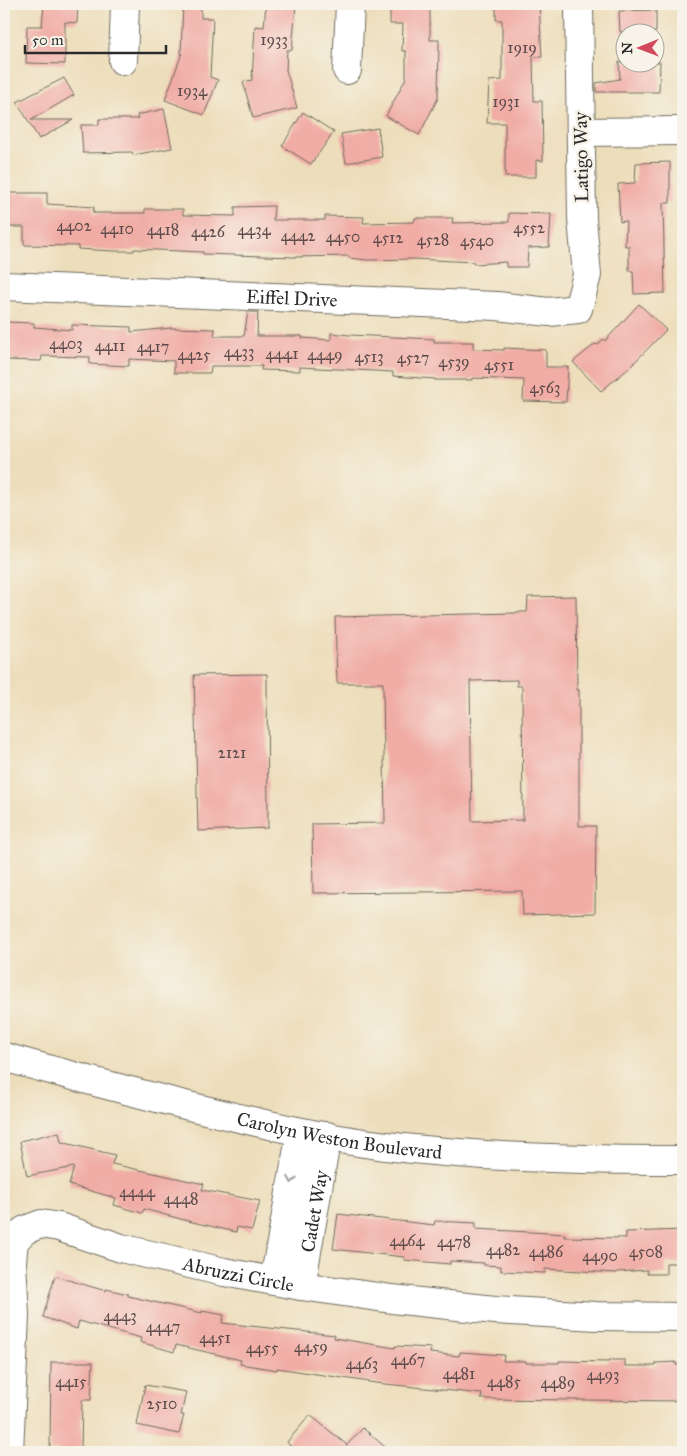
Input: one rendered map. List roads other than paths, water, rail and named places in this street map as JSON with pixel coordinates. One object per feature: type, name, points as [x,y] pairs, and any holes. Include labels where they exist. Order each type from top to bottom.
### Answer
[{"type":"street","points":[[123,61],[125,4]]},
{"type":"street","points":[[347,70],[350,4]]},
{"type":"street","name":"Latigo Way","points":[[578,309],[586,275],[582,219],[579,4]]},
{"type":"street","points":[[581,132],[683,131]]},
{"type":"street","name":"Eiffel Drive","points":[[4,286],[497,306],[549,312],[578,309]]},
{"type":"street","name":"Carolyn Weston Boulevard","points":[[4,1057],[138,1094],[314,1134],[384,1146],[548,1159],[683,1160]]},
{"type":"street","name":"Cadet Way","points":[[274,1281],[314,1134]]},
{"type":"street","name":"Cadet Way","points":[[301,1286],[314,1134]]},
{"type":"street","name":"Abruzzi Circle","points":[[9,1452],[15,1315],[12,1262],[14,1241],[25,1230],[41,1224],[59,1227],[121,1248],[224,1272],[392,1300],[495,1310],[596,1316],[683,1317]]}]
